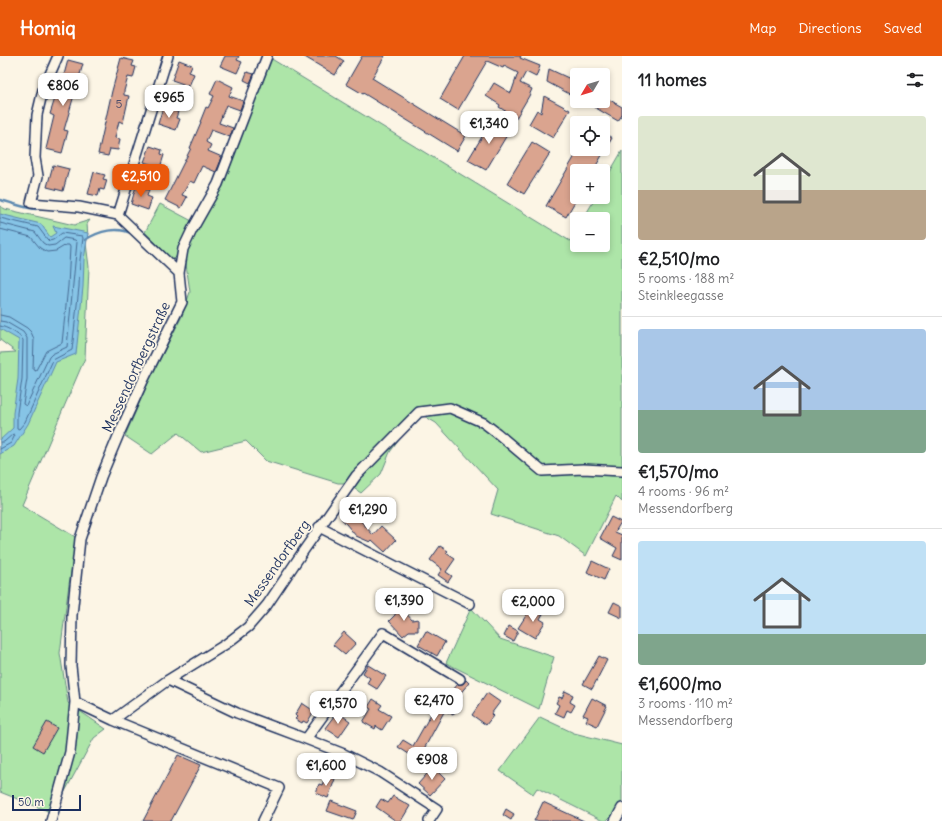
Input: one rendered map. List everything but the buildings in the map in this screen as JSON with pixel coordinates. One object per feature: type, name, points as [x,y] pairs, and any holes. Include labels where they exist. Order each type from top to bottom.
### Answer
[{"type":"street","points":[[58,56],[43,90],[37,115],[35,158],[38,176],[31,203],[79,207],[118,215],[179,273]]},
{"type":"street","points":[[118,215],[168,56]]},
{"type":"street","name":"Messendorfbergstraße","points":[[75,702],[71,666],[72,615],[80,539],[101,477],[119,434],[143,380],[182,302],[179,273],[183,249],[218,184],[267,56]]},
{"type":"street","name":"Messendorfberg","points":[[113,720],[168,680],[226,644],[248,627],[267,605],[356,476],[419,412],[450,408],[484,423],[497,432],[542,471],[583,469],[622,471]]},
{"type":"street","points":[[320,527],[470,604]]},
{"type":"street","points":[[306,739],[383,633],[460,679]]},
{"type":"street","points":[[168,680],[237,713],[344,754],[380,772],[437,809],[429,821]]},
{"type":"street","points":[[52,821],[70,752],[75,702],[113,720],[279,788],[263,821]]},
{"type":"street","points":[[615,821],[622,808]]},
{"type":"green space","points":[[270,58],[570,241],[570,252],[610,252],[610,212],[587,212],[592,204],[610,204],[610,172],[622,151],[622,502],[616,496],[586,556],[559,536],[491,514],[498,490],[436,423],[419,413],[390,452],[381,474],[361,493],[346,483],[338,483],[266,461],[246,441],[201,452],[178,433],[152,454],[125,436],[148,383],[182,316],[190,292],[185,257]]},
{"type":"green space","points":[[160,204],[192,221],[182,240],[176,257],[173,260],[145,232]]},
{"type":"green space","points":[[0,206],[5,209],[74,225],[90,220],[87,224],[88,237],[86,243],[89,267],[85,358],[22,505],[77,538],[60,653],[68,703],[106,729],[94,738],[62,797],[58,815],[0,792],[0,353],[16,352],[0,340]]},
{"type":"green space","points":[[471,608],[500,639],[554,657],[539,709],[446,663]]},
{"type":"green space","points":[[540,717],[574,733],[622,745],[622,805],[606,821],[603,821],[537,788],[533,794],[500,771]]},
{"type":"water","points":[[0,214],[41,224],[50,237],[56,233],[53,226],[88,233],[84,260],[83,287],[76,354],[56,362],[28,424],[14,446],[0,454],[0,440],[13,428],[13,413],[18,379],[19,340],[0,329]]},
{"type":"waterway","points":[[0,200],[23,207],[36,209]]},
{"type":"waterway","points":[[85,240],[96,234],[114,230],[121,230],[133,234]]}]
